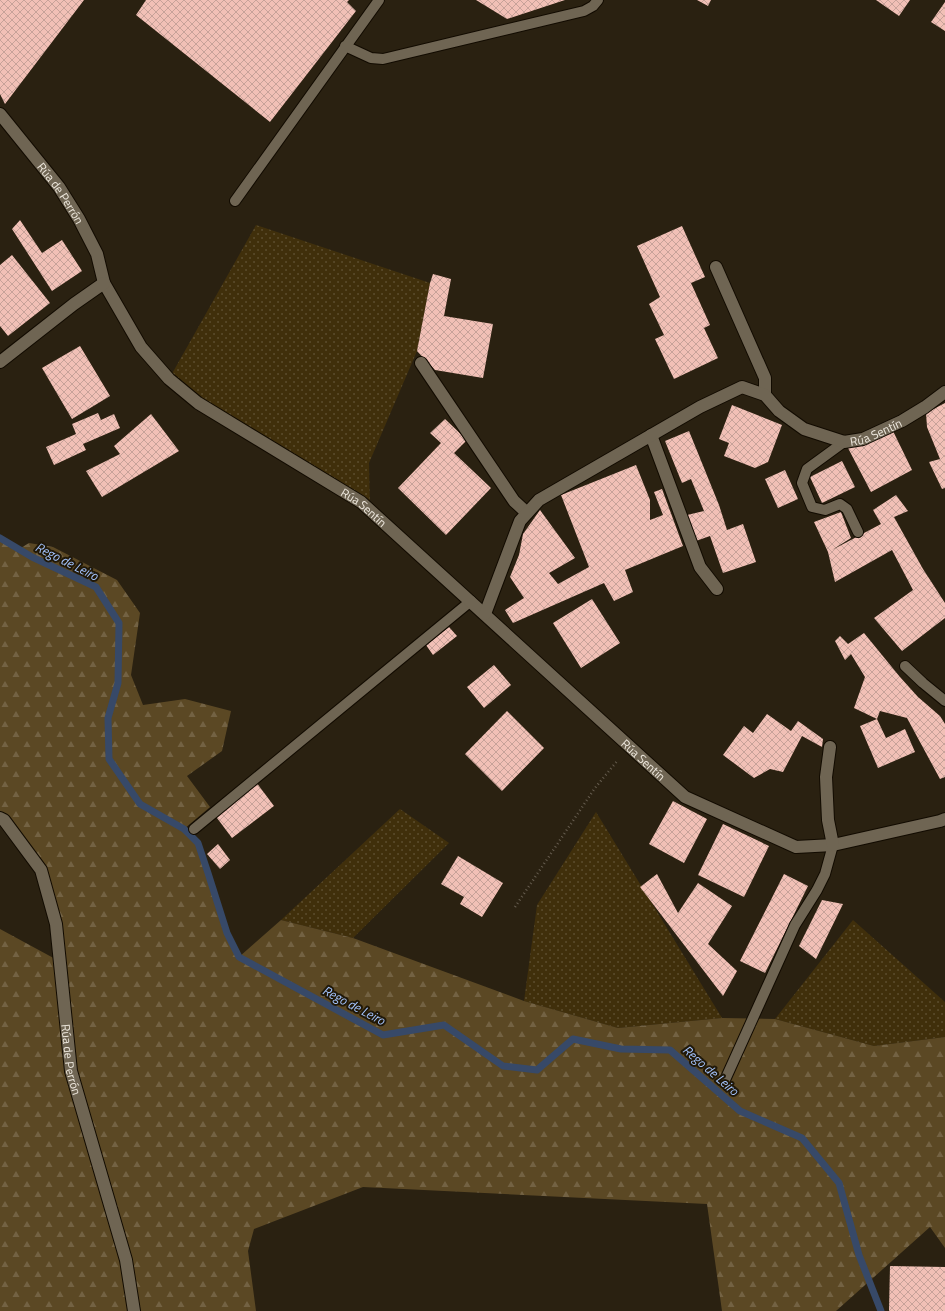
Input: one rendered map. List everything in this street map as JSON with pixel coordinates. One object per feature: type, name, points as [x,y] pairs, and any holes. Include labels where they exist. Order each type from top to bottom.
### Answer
[{"type":"street","name":"Rúa de Perrón","points":[[0,114],[59,187],[79,220],[96,254],[104,283],[141,347],[169,379],[198,403],[228,420]]},
{"type":"street","points":[[716,267],[765,378],[765,395]]},
{"type":"street","points":[[0,362],[74,304],[104,283]]},
{"type":"street","points":[[421,363],[514,501],[527,513]]},
{"type":"street","name":"Rúa Sentín","points":[[485,614],[520,521],[539,500],[700,407],[742,387],[765,395],[779,411],[804,428],[844,442],[863,438],[902,421],[925,407],[945,392]]},
{"type":"street","name":"Rúa Sentín","points":[[228,420],[361,502],[685,796],[796,847],[833,845],[945,819]]},
{"type":"street","points":[[651,436],[700,567],[717,589]]},
{"type":"street","points":[[830,747],[826,777],[828,820],[833,845]]},
{"type":"street","name":"Rúa de Perrón","points":[[0,818],[4,820],[41,870],[56,924],[71,1071],[126,1260],[134,1311]]},
{"type":"lane","points":[[235,201],[379,0]]},
{"type":"lane","points":[[345,46],[371,58],[383,59],[584,11],[593,6],[598,0]]},
{"type":"lane","points":[[844,442],[807,469],[802,483],[812,507],[825,510],[840,504],[847,509],[858,532]]},
{"type":"lane","points":[[194,829],[471,601]]},
{"type":"lane","points":[[905,666],[923,684],[945,701]]},
{"type":"lane","points":[[725,1080],[795,925],[817,890],[825,874],[833,845]]},
{"type":"path","points":[[515,907],[595,788],[630,746]]},
{"type":"shaded area","points":[[256,225],[430,283],[417,351],[369,463],[370,510],[169,379]]},
{"type":"shaded area","points":[[400,809],[449,843],[353,938],[281,920]]},
{"type":"shaded area","points":[[596,812],[722,1018],[618,1028],[524,1001],[537,905]]},
{"type":"shaded area","points":[[853,920],[945,1002],[945,1037],[874,1046],[775,1019]]},
{"type":"green space","points":[[0,541],[19,549],[29,543],[53,547],[117,580],[140,613],[131,675],[143,705],[185,699],[231,711],[222,751],[187,776],[210,807],[184,829],[198,843],[216,899],[239,957],[281,920],[353,938],[524,1001],[618,1028],[722,1018],[775,1019],[874,1046],[945,1037],[945,1248],[930,1227],[836,1311],[722,1311],[707,1204],[363,1187],[254,1229],[248,1251],[256,1311],[0,1311],[0,929],[59,961],[41,870],[0,817]]},
{"type":"building","points":[[0,0],[84,0],[5,104],[0,94]]},
{"type":"building","points":[[146,0],[349,0],[347,2],[356,11],[270,122],[136,15]]},
{"type":"building","points":[[476,0],[565,0],[507,19]]},
{"type":"building","points":[[697,0],[711,0],[708,6]]},
{"type":"building","points":[[876,0],[910,0],[899,16]]},
{"type":"building","points":[[945,2],[945,31],[931,22]]},
{"type":"building","points":[[20,220],[42,253],[62,240],[82,271],[52,291],[12,229]]},
{"type":"building","points":[[682,226],[705,277],[691,283],[710,325],[704,328],[718,358],[674,379],[655,339],[664,335],[649,304],[660,297],[637,246]]},
{"type":"building","points":[[12,255],[50,303],[8,336],[0,326],[0,265]]},
{"type":"building","points":[[433,274],[451,279],[444,316],[493,324],[483,378],[435,370],[417,351]]},
{"type":"building","points":[[80,346],[110,396],[72,419],[42,368]]},
{"type":"building","points":[[945,403],[945,488],[942,489],[929,462],[940,459],[927,427],[926,413]]},
{"type":"building","points":[[732,405],[782,425],[768,462],[755,468],[724,456],[729,443],[719,439]]},
{"type":"building","points":[[98,413],[101,420],[114,414],[120,428],[83,444],[86,450],[54,465],[46,447],[76,434],[72,424]]},
{"type":"building","points":[[151,414],[179,451],[102,497],[86,471],[120,454],[114,446]]},
{"type":"building","points":[[445,419],[467,440],[454,453],[491,488],[446,535],[398,488],[441,443],[430,433]]},
{"type":"building","points":[[689,431],[719,505],[727,530],[743,524],[756,562],[723,573],[710,536],[696,541],[687,515],[704,511],[691,479],[682,483],[665,441]]},
{"type":"building","points":[[893,431],[912,470],[871,492],[848,448],[871,441]]},
{"type":"building","points":[[842,461],[855,487],[822,503],[810,477]]},
{"type":"building","points":[[636,465],[650,500],[650,520],[663,515],[654,492],[662,489],[683,546],[625,570],[633,592],[614,601],[604,583],[513,623],[505,610],[524,598],[510,577],[519,555],[523,534],[540,510],[575,558],[549,573],[558,584],[589,567],[561,495]]},
{"type":"building","points":[[785,470],[798,499],[778,508],[765,479]]},
{"type":"building","points":[[896,495],[908,511],[894,517],[923,569],[945,603],[945,618],[902,651],[874,618],[913,590],[892,550],[835,582],[828,552],[814,522],[841,512],[851,538],[832,550],[881,524],[873,510]]},
{"type":"building","points":[[592,599],[620,643],[581,668],[553,623]]},
{"type":"building","points":[[449,627],[457,636],[433,655],[426,645]]},
{"type":"building","points":[[864,633],[900,677],[918,697],[940,716],[945,724],[945,777],[940,779],[907,718],[880,711],[877,719],[854,708],[865,677],[851,654],[845,660],[835,641],[840,636],[848,644]]},
{"type":"building","points":[[494,665],[511,685],[484,708],[467,687]]},
{"type":"building","points":[[507,711],[544,748],[502,791],[465,754]]},
{"type":"building","points":[[767,714],[791,731],[798,721],[823,739],[822,747],[802,736],[783,772],[770,769],[754,778],[723,755],[744,726],[753,733]]},
{"type":"building","points":[[877,719],[886,738],[905,729],[915,752],[878,768],[860,726]]},
{"type":"building","points":[[256,782],[274,806],[232,838],[214,814]]},
{"type":"building","points":[[673,801],[707,819],[684,863],[649,844]]},
{"type":"building","points":[[723,824],[769,846],[744,897],[698,875]]},
{"type":"building","points":[[218,844],[230,860],[220,869],[207,854]]},
{"type":"building","points":[[458,856],[503,883],[482,917],[460,904],[464,897],[441,884]]},
{"type":"building","points":[[657,874],[678,913],[698,883],[732,906],[708,944],[737,971],[723,996],[640,887]]},
{"type":"building","points":[[784,874],[808,886],[765,973],[740,961]]},
{"type":"building","points":[[822,900],[843,904],[816,959],[799,946]]},
{"type":"building","points":[[890,1266],[945,1267],[945,1311],[889,1311]]},
{"type":"waterway","name":"Rego de Leiro","points":[[0,538],[32,557],[96,587],[119,623],[118,683],[108,718],[109,759],[140,804],[184,829],[198,843],[227,933],[239,957],[383,1035],[444,1025],[503,1066],[537,1070],[573,1039],[621,1049],[670,1050],[740,1111],[802,1138],[839,1183],[859,1255],[881,1311]]}]
